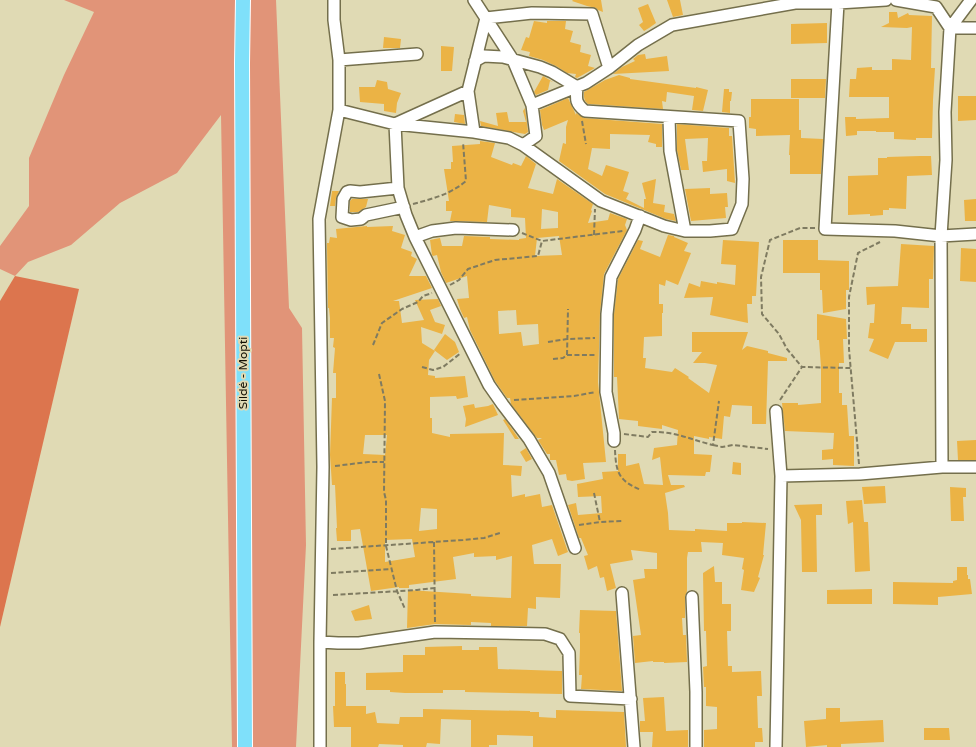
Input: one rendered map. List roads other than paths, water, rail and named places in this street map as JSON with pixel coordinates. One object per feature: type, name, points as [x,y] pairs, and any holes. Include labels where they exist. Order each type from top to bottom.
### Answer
[{"type":"main road","name":"Sildé - Mopti","points":[[243,0],[245,747]]},
{"type":"street","points":[[320,747],[320,596],[323,468],[318,220],[339,110],[339,60],[334,20],[334,0]]},
{"type":"street","points":[[474,0],[514,60],[532,105],[536,136],[523,145]]},
{"type":"street","points":[[532,105],[586,84],[638,45],[672,26],[794,1],[886,0]]},
{"type":"street","points":[[896,0],[936,7],[950,28]]},
{"type":"street","points":[[942,467],[941,236],[946,160],[945,112],[950,28],[971,0]]},
{"type":"street","points":[[838,2],[824,228],[896,231],[941,236],[976,234]]},
{"type":"street","points":[[486,18],[532,13],[592,14],[609,68]]},
{"type":"street","points":[[468,132],[468,91],[486,18]]},
{"type":"street","points":[[950,28],[976,28]]},
{"type":"street","points":[[339,60],[417,54]]},
{"type":"street","points":[[475,61],[484,56],[503,57],[540,67],[577,87]]},
{"type":"street","points":[[339,110],[396,124],[509,138],[523,145],[601,202],[664,226],[685,231],[732,229],[742,204],[743,179],[739,121],[585,111],[578,106],[576,98],[577,87]]},
{"type":"street","points":[[396,124],[468,91]]},
{"type":"street","points":[[669,117],[670,151],[685,231]]},
{"type":"street","points":[[396,124],[398,188],[415,237],[489,385],[529,439],[549,473],[575,548]]},
{"type":"street","points":[[398,188],[347,192],[343,199],[342,217],[351,220],[361,219],[366,215],[404,207]]},
{"type":"street","points":[[614,437],[606,392],[607,314],[611,277],[640,216]]},
{"type":"street","points":[[415,237],[432,231],[456,228],[513,230]]},
{"type":"street","points":[[776,411],[781,476],[776,747]]},
{"type":"street","points":[[781,476],[860,474],[942,467],[976,467]]},
{"type":"street","points":[[622,593],[634,747]]},
{"type":"street","points":[[692,597],[696,747]]},
{"type":"street","points":[[320,642],[359,643],[435,632],[545,634],[560,639],[569,653],[570,696],[630,699]]}]
